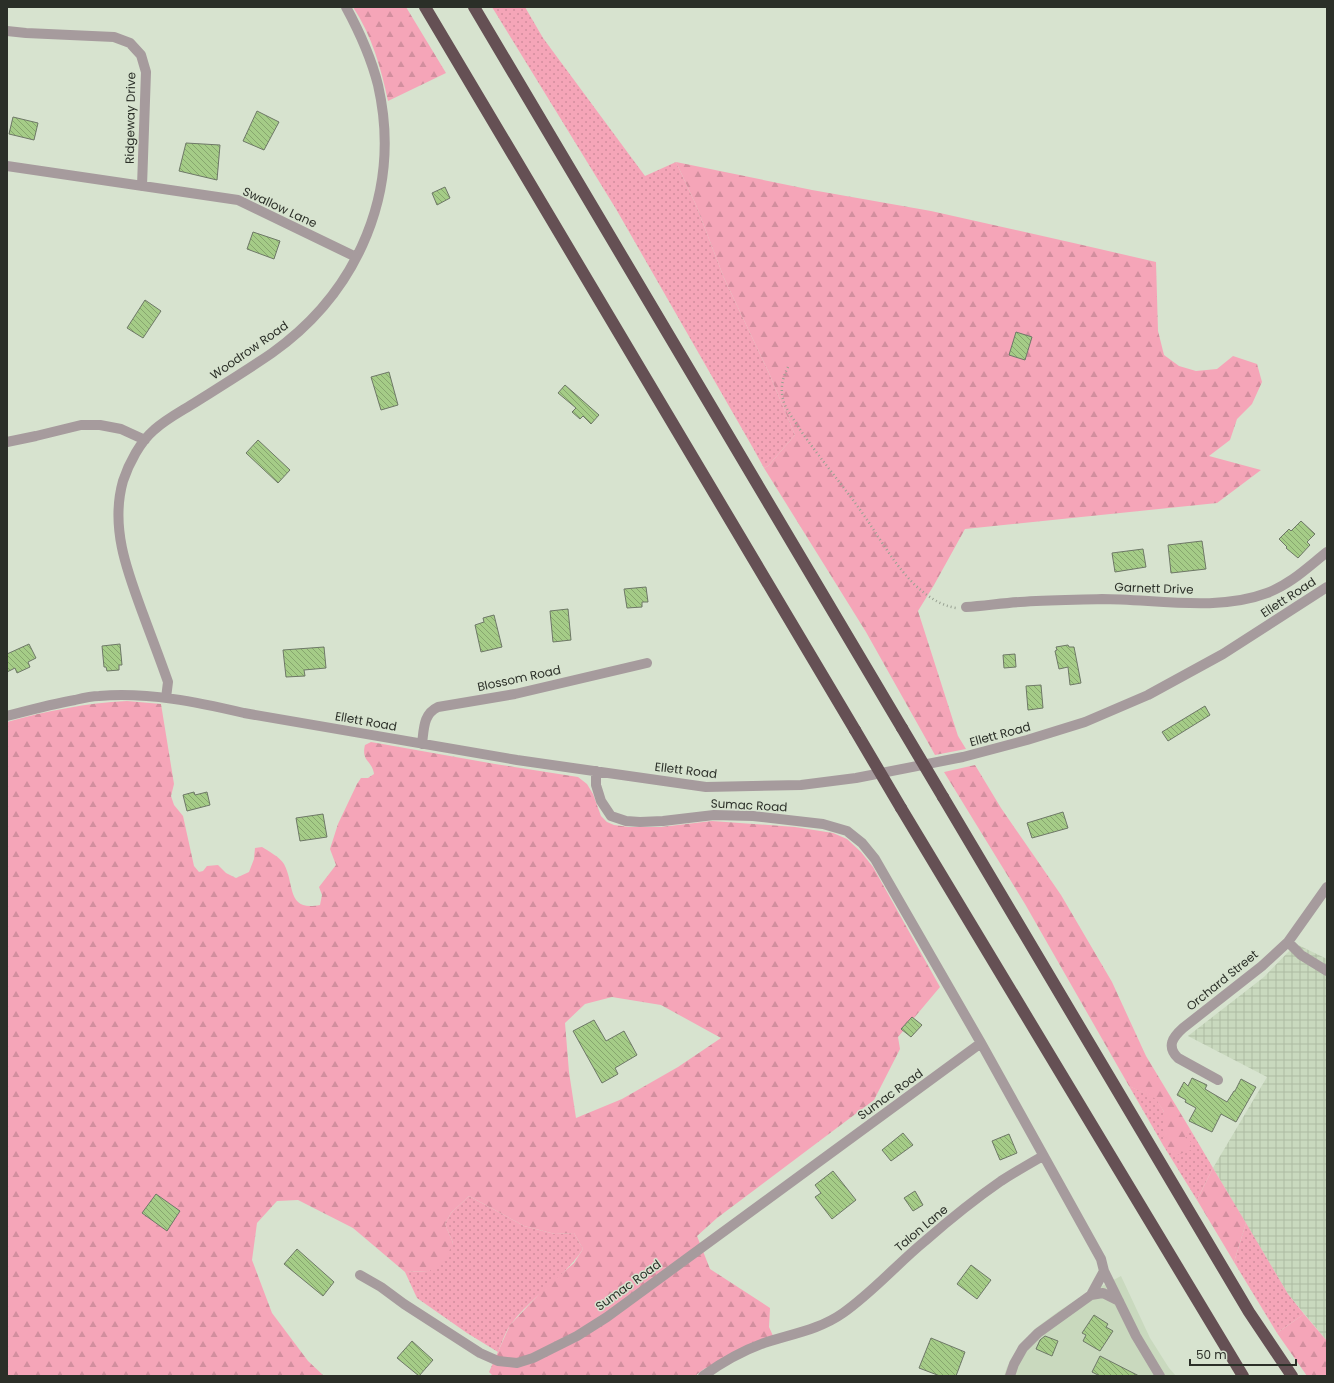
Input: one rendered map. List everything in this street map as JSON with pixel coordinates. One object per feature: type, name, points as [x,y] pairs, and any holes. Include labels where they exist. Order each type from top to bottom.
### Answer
[{"type":"highway","points":[[425,7],[901,808],[1243,1376]]},
{"type":"highway","points":[[474,7],[1249,1312],[1292,1376]]},
{"type":"street","name":"Woodrow Road","points":[[166,698],[168,682],[124,560],[118,520],[119,504],[124,480],[134,457],[145,440],[154,430],[170,418],[256,364],[298,332],[327,303],[356,257],[368,230],[379,195],[384,168],[384,134],[378,85],[373,68],[362,39],[346,7]]},
{"type":"street","name":"Ridgeway Drive","points":[[7,31],[114,37],[130,42],[141,55],[146,72],[142,186]]},
{"type":"street","points":[[7,166],[142,186]]},
{"type":"street","name":"Swallow Lane","points":[[142,186],[238,200],[356,257]]},
{"type":"street","points":[[7,442],[81,425],[100,425],[121,429],[145,440]]},
{"type":"street","name":"Garnett Drive","points":[[966,607],[1019,602],[1103,599],[1213,602],[1243,599],[1267,593],[1289,582],[1327,552]]},
{"type":"street","name":"Ellett Road","points":[[7,716],[50,705],[98,696],[134,695],[166,698],[422,744],[706,787],[801,785],[856,778],[963,757],[1027,740],[1085,722],[1148,695],[1223,654],[1327,587]]},
{"type":"street","name":"Blossom Road","points":[[422,744],[426,719],[432,710],[438,707],[515,694],[647,663]]},
{"type":"street","name":"Sumac Road","points":[[360,1275],[381,1287],[404,1304],[480,1353],[498,1361],[517,1363],[533,1358],[577,1336],[607,1317],[981,1043],[875,859],[862,843],[847,831],[823,824],[804,821],[722,815],[663,821],[626,821],[611,816],[601,801],[596,785],[596,771]]},
{"type":"street","name":"Orchard Street","points":[[1218,1080],[1178,1058],[1173,1053],[1172,1047],[1174,1038],[1183,1028],[1262,966],[1288,942],[1327,887]]},
{"type":"street","points":[[1288,942],[1301,955],[1327,971]]},
{"type":"street","points":[[981,1043],[1101,1259],[1104,1271],[1136,1336],[1160,1376]]},
{"type":"street","name":"Talon Lane","points":[[702,1376],[713,1368],[764,1343],[821,1325],[843,1313],[925,1240],[972,1203],[1002,1180],[1043,1156]]},
{"type":"street","points":[[1010,1376],[1014,1364],[1023,1348],[1038,1333],[1091,1295],[1104,1271]]},
{"type":"street","points":[[1091,1295],[1103,1294],[1119,1301]]},
{"type":"path","points":[[788,367],[783,377],[782,389],[783,399],[787,408],[887,550],[914,584],[939,604],[954,608],[966,607]]},
{"type":"shaded area","points":[[1296,944],[1327,959],[1327,1341],[1288,1294],[1213,1168],[1267,1077],[1188,1036],[1264,977]]},
{"type":"shaded area","points":[[1121,1276],[1150,1338],[1169,1368],[1176,1376],[1004,1376],[1007,1367],[1019,1347],[1036,1328],[1081,1297]]},
{"type":"green space","points":[[353,7],[406,7],[446,73],[388,101],[371,41]]},
{"type":"green space","points":[[492,7],[525,7],[543,38],[645,176],[676,162],[696,205],[724,278],[769,373],[795,435],[768,466],[764,468],[616,209]]},
{"type":"green space","points":[[676,162],[812,190],[931,211],[1156,262],[1158,331],[1164,355],[1179,366],[1196,371],[1217,369],[1233,356],[1257,364],[1262,382],[1252,404],[1237,419],[1230,440],[1209,456],[1261,470],[1217,503],[965,529],[918,611],[958,736],[966,749],[935,755],[866,632],[764,468],[768,466],[795,435],[769,373],[724,278],[696,205]]},
{"type":"green space","points":[[127,701],[161,704],[174,784],[171,796],[174,805],[183,816],[194,866],[199,872],[203,871],[207,866],[218,865],[226,873],[236,878],[249,872],[254,859],[255,848],[262,847],[282,861],[287,872],[293,895],[302,904],[309,906],[320,905],[322,895],[319,887],[336,865],[330,849],[338,824],[357,784],[361,778],[368,778],[374,774],[373,769],[364,755],[365,745],[371,742],[578,777],[587,784],[593,794],[601,816],[607,822],[614,825],[629,827],[661,827],[712,821],[795,827],[833,833],[847,839],[861,852],[873,867],[940,987],[898,1037],[900,1049],[874,1100],[717,1218],[697,1236],[710,1269],[770,1308],[769,1327],[774,1338],[704,1369],[695,1376],[493,1376],[489,1372],[510,1325],[545,1288],[574,1263],[583,1249],[574,1233],[555,1234],[524,1226],[469,1196],[451,1213],[445,1224],[453,1243],[444,1262],[429,1271],[405,1272],[353,1228],[298,1200],[277,1201],[257,1223],[252,1260],[272,1313],[308,1361],[324,1376],[7,1376],[7,722],[67,708]],"holes":[[[612,997],[661,1005],[721,1038],[678,1067],[622,1099],[576,1118],[569,1072],[565,1023],[585,1004]]]},
{"type":"green space","points":[[975,765],[1001,808],[1061,895],[1112,982],[1146,1056],[1190,1129],[1185,1137],[1191,1142],[1191,1150],[1177,1155],[1163,1145],[1164,1112],[1156,1099],[1129,1086],[1025,904],[944,772]]},
{"type":"green space","points":[[1129,1086],[1156,1098],[1164,1112],[1184,1137],[1190,1129],[1213,1168],[1197,1200],[1163,1145]]},
{"type":"green space","points":[[1213,1168],[1246,1223],[1234,1262],[1197,1200]]},
{"type":"green space","points":[[469,1196],[524,1226],[555,1234],[574,1233],[583,1249],[567,1269],[519,1314],[505,1334],[498,1352],[467,1333],[417,1298],[405,1272],[429,1271],[453,1243],[445,1224],[451,1213]]},
{"type":"green space","points":[[1246,1223],[1288,1294],[1304,1314],[1277,1333],[1234,1262]]},
{"type":"green space","points":[[1304,1314],[1327,1341],[1327,1376],[1307,1376],[1277,1333]]},
{"type":"building","points":[[257,111],[279,122],[264,150],[243,141]]},
{"type":"building","points":[[13,117],[38,123],[34,140],[9,134]]},
{"type":"building","points":[[186,143],[220,145],[217,180],[179,171]]},
{"type":"building","points":[[445,187],[450,198],[437,205],[432,193]]},
{"type":"building","points":[[253,232],[280,241],[274,259],[247,249]]},
{"type":"building","points":[[145,300],[161,311],[143,338],[127,328]]},
{"type":"building","points":[[1016,332],[1032,337],[1025,360],[1009,355]]},
{"type":"building","points":[[389,372],[398,405],[381,410],[371,377]]},
{"type":"building","points":[[565,385],[599,415],[591,424],[583,416],[580,419],[572,412],[576,408],[558,393]]},
{"type":"building","points":[[258,440],[290,470],[278,483],[246,453]]},
{"type":"building","points":[[1301,521],[1315,534],[1307,542],[1310,545],[1298,558],[1286,548],[1287,547],[1279,539],[1289,529],[1291,531]]},
{"type":"building","points":[[1202,541],[1206,569],[1171,573],[1168,545]]},
{"type":"building","points":[[1143,549],[1146,567],[1115,572],[1112,553]]},
{"type":"building","points":[[646,587],[648,602],[642,602],[642,607],[627,608],[624,589]]},
{"type":"building","points":[[568,609],[571,640],[553,642],[550,611]]},
{"type":"building","points":[[494,615],[502,647],[481,652],[475,625],[484,622],[483,618]]},
{"type":"building","points":[[29,644],[36,658],[28,662],[30,667],[17,673],[15,668],[7,672],[7,654]]},
{"type":"building","points":[[120,644],[122,665],[119,665],[119,670],[107,671],[106,667],[104,667],[102,646]]},
{"type":"building","points":[[1068,645],[1069,647],[1074,647],[1081,683],[1070,685],[1068,667],[1059,669],[1055,651],[1057,650],[1056,647]]},
{"type":"building","points":[[324,647],[326,668],[304,670],[305,676],[286,677],[283,650]]},
{"type":"building","points":[[1015,654],[1016,667],[1004,668],[1003,655]]},
{"type":"building","points":[[1041,685],[1043,708],[1028,710],[1026,686]]},
{"type":"building","points":[[1205,706],[1210,715],[1168,741],[1162,732]]},
{"type":"building","points":[[194,792],[195,795],[207,792],[210,805],[187,811],[183,795]]},
{"type":"building","points":[[1063,812],[1068,828],[1032,838],[1027,823]]},
{"type":"building","points":[[323,814],[327,837],[300,841],[296,818]]},
{"type":"building","points":[[912,1017],[922,1025],[911,1037],[901,1029]]},
{"type":"building","points":[[594,1020],[606,1041],[624,1031],[637,1055],[615,1068],[618,1074],[602,1083],[573,1031]]},
{"type":"building","points":[[1192,1078],[1207,1085],[1205,1089],[1227,1102],[1241,1079],[1256,1087],[1236,1122],[1221,1114],[1212,1132],[1189,1121],[1196,1108],[1185,1102],[1186,1100],[1177,1095],[1184,1082],[1188,1086]]},
{"type":"building","points":[[903,1133],[913,1145],[891,1161],[882,1150]]},
{"type":"building","points":[[1009,1134],[1017,1153],[1000,1160],[992,1141]]},
{"type":"building","points":[[833,1171],[856,1200],[832,1219],[815,1197],[821,1193],[815,1185]]},
{"type":"building","points":[[915,1191],[923,1205],[913,1211],[904,1198]]},
{"type":"building","points":[[156,1194],[180,1211],[167,1231],[142,1213]]},
{"type":"building","points":[[297,1249],[334,1282],[323,1296],[284,1264]]},
{"type":"building","points":[[971,1265],[991,1280],[977,1299],[957,1284]]},
{"type":"building","points":[[1094,1315],[1108,1324],[1106,1327],[1113,1331],[1100,1351],[1083,1341],[1086,1335],[1082,1333]]},
{"type":"building","points":[[1045,1336],[1058,1341],[1052,1356],[1036,1349],[1040,1340]]},
{"type":"building","points":[[931,1338],[965,1352],[956,1376],[940,1376],[919,1368]]},
{"type":"building","points":[[412,1341],[433,1360],[419,1376],[397,1358]]},
{"type":"building","points":[[1100,1356],[1139,1376],[1100,1376],[1092,1372]]}]
